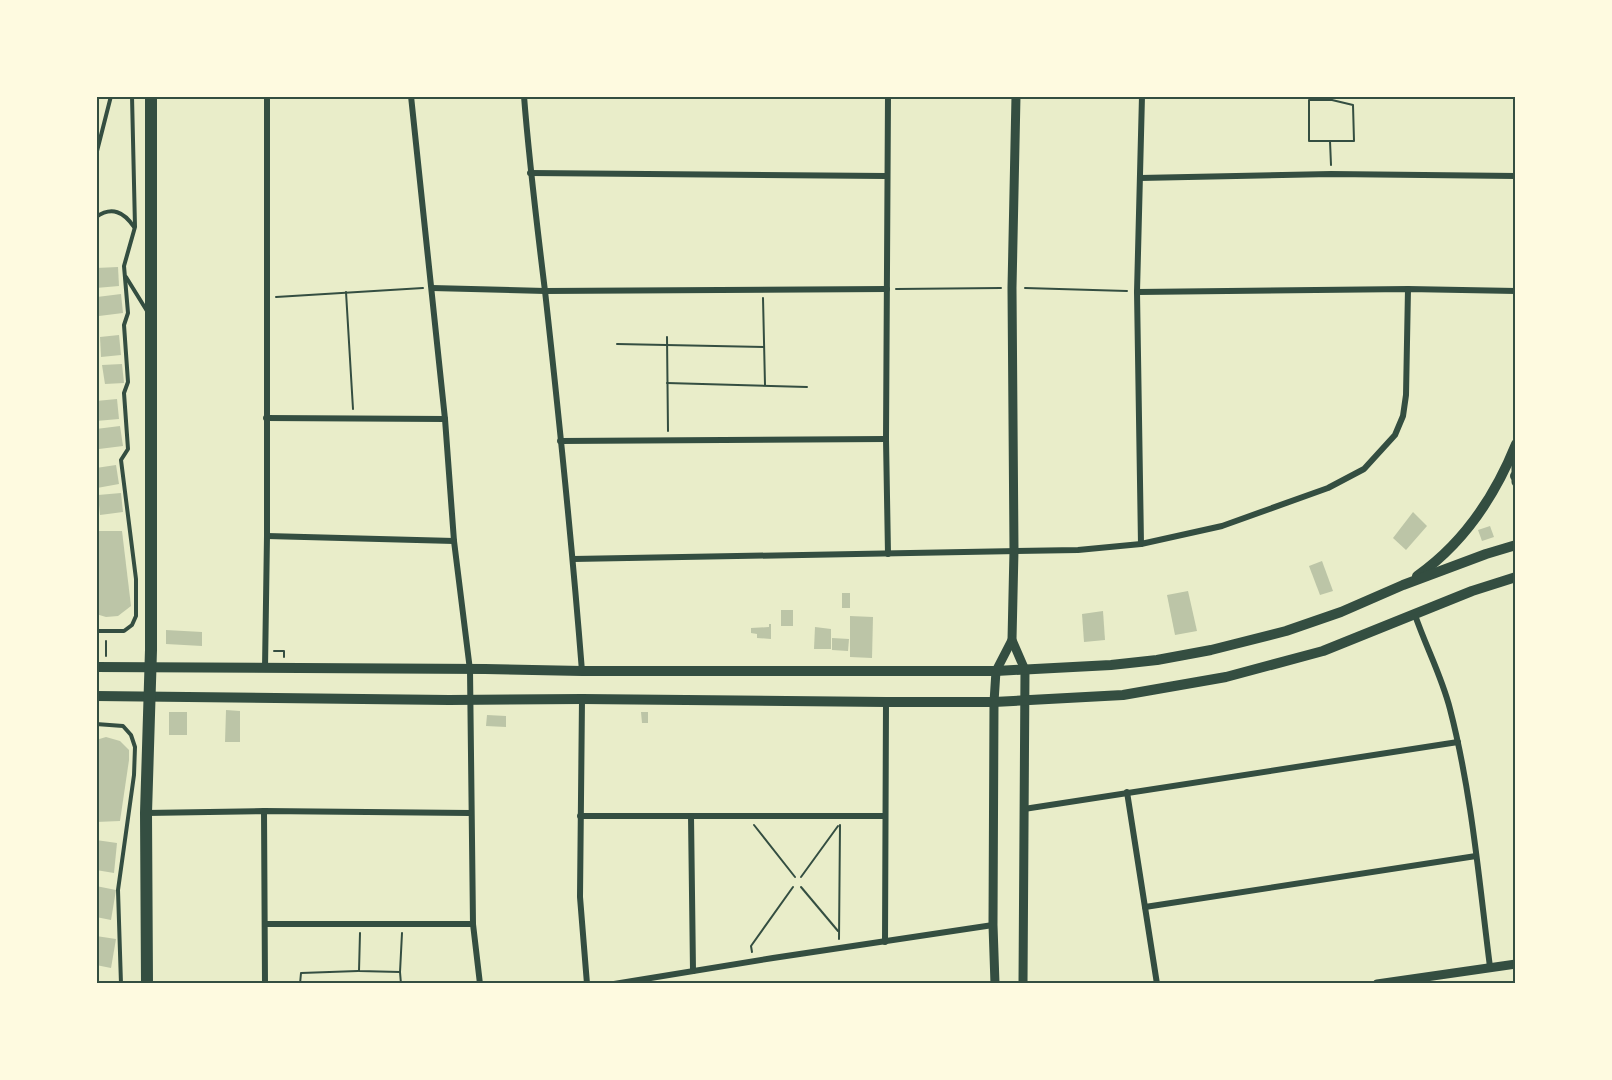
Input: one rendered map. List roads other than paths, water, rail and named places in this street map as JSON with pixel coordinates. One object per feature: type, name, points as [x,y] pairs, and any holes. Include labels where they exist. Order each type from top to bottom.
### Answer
[{"type":"main road","points":[[147,984],[151,96]]},
{"type":"main road","points":[[1403,585],[1440,557],[1472,524],[1497,486],[1516,442]]},
{"type":"main road","points":[[96,668],[996,671],[1111,665],[1157,660],[1211,650],[1286,631],[1341,612],[1403,585],[1516,545]]},
{"type":"main road","points":[[96,696],[994,702],[1123,695],[1226,677],[1323,651],[1472,591],[1516,577]]},
{"type":"street","points":[[265,669],[267,96]]},
{"type":"street","points":[[411,96],[445,419],[454,541],[470,670],[473,924],[480,984]]},
{"type":"street","points":[[524,96],[530,173],[545,291],[573,559],[582,671]]},
{"type":"street","points":[[888,96],[886,176],[888,554]]},
{"type":"street","points":[[1016,96],[1012,288],[1014,550],[1012,640],[1025,670],[1023,984]]},
{"type":"street","points":[[1142,96],[1137,292],[1142,544]]},
{"type":"street","points":[[530,173],[886,176]]},
{"type":"street","points":[[1140,178],[1331,174],[1516,176]]},
{"type":"street","points":[[432,288],[545,291],[887,289]]},
{"type":"street","points":[[1137,292],[1407,289],[1516,291]]},
{"type":"street","points":[[573,559],[1078,550],[1142,544],[1222,526],[1341,483],[1373,461],[1395,435],[1403,416],[1406,395],[1407,289]]},
{"type":"street","points":[[266,418],[445,419]]},
{"type":"street","points":[[560,441],[886,439]]},
{"type":"street","points":[[1516,442],[1516,478]]},
{"type":"street","points":[[267,536],[454,541]]},
{"type":"street","points":[[1415,615],[1450,707],[1458,742],[1468,799],[1490,967]]},
{"type":"street","points":[[995,984],[994,702],[996,671],[1012,640]]},
{"type":"street","points":[[582,699],[580,897],[587,984]]},
{"type":"street","points":[[885,942],[886,702]]},
{"type":"street","points":[[1024,809],[1458,742]]},
{"type":"street","points":[[1128,792],[1157,984]]},
{"type":"street","points":[[146,813],[264,811],[470,813]]},
{"type":"street","points":[[264,811],[265,984]]},
{"type":"street","points":[[580,816],[885,816]]},
{"type":"street","points":[[691,816],[693,971]]},
{"type":"street","points":[[1145,907],[1476,856]]},
{"type":"street","points":[[265,924],[473,924]]},
{"type":"street","points":[[614,984],[993,925]]},
{"type":"street","points":[[1377,984],[1516,964]]},
{"type":"lane","points":[[96,155],[111,96]]},
{"type":"lane","points":[[96,631],[124,631],[134,620],[136,610],[136,579],[121,460],[128,449],[124,393],[128,382],[124,325],[128,313],[124,266],[135,227],[132,96]]},
{"type":"lane","points":[[96,217],[109,211],[117,212],[129,219],[135,227]]},
{"type":"lane","points":[[125,275],[151,317]]},
{"type":"lane","points":[[96,724],[123,726],[131,735],[135,747],[134,775],[118,890],[121,984]]}]
